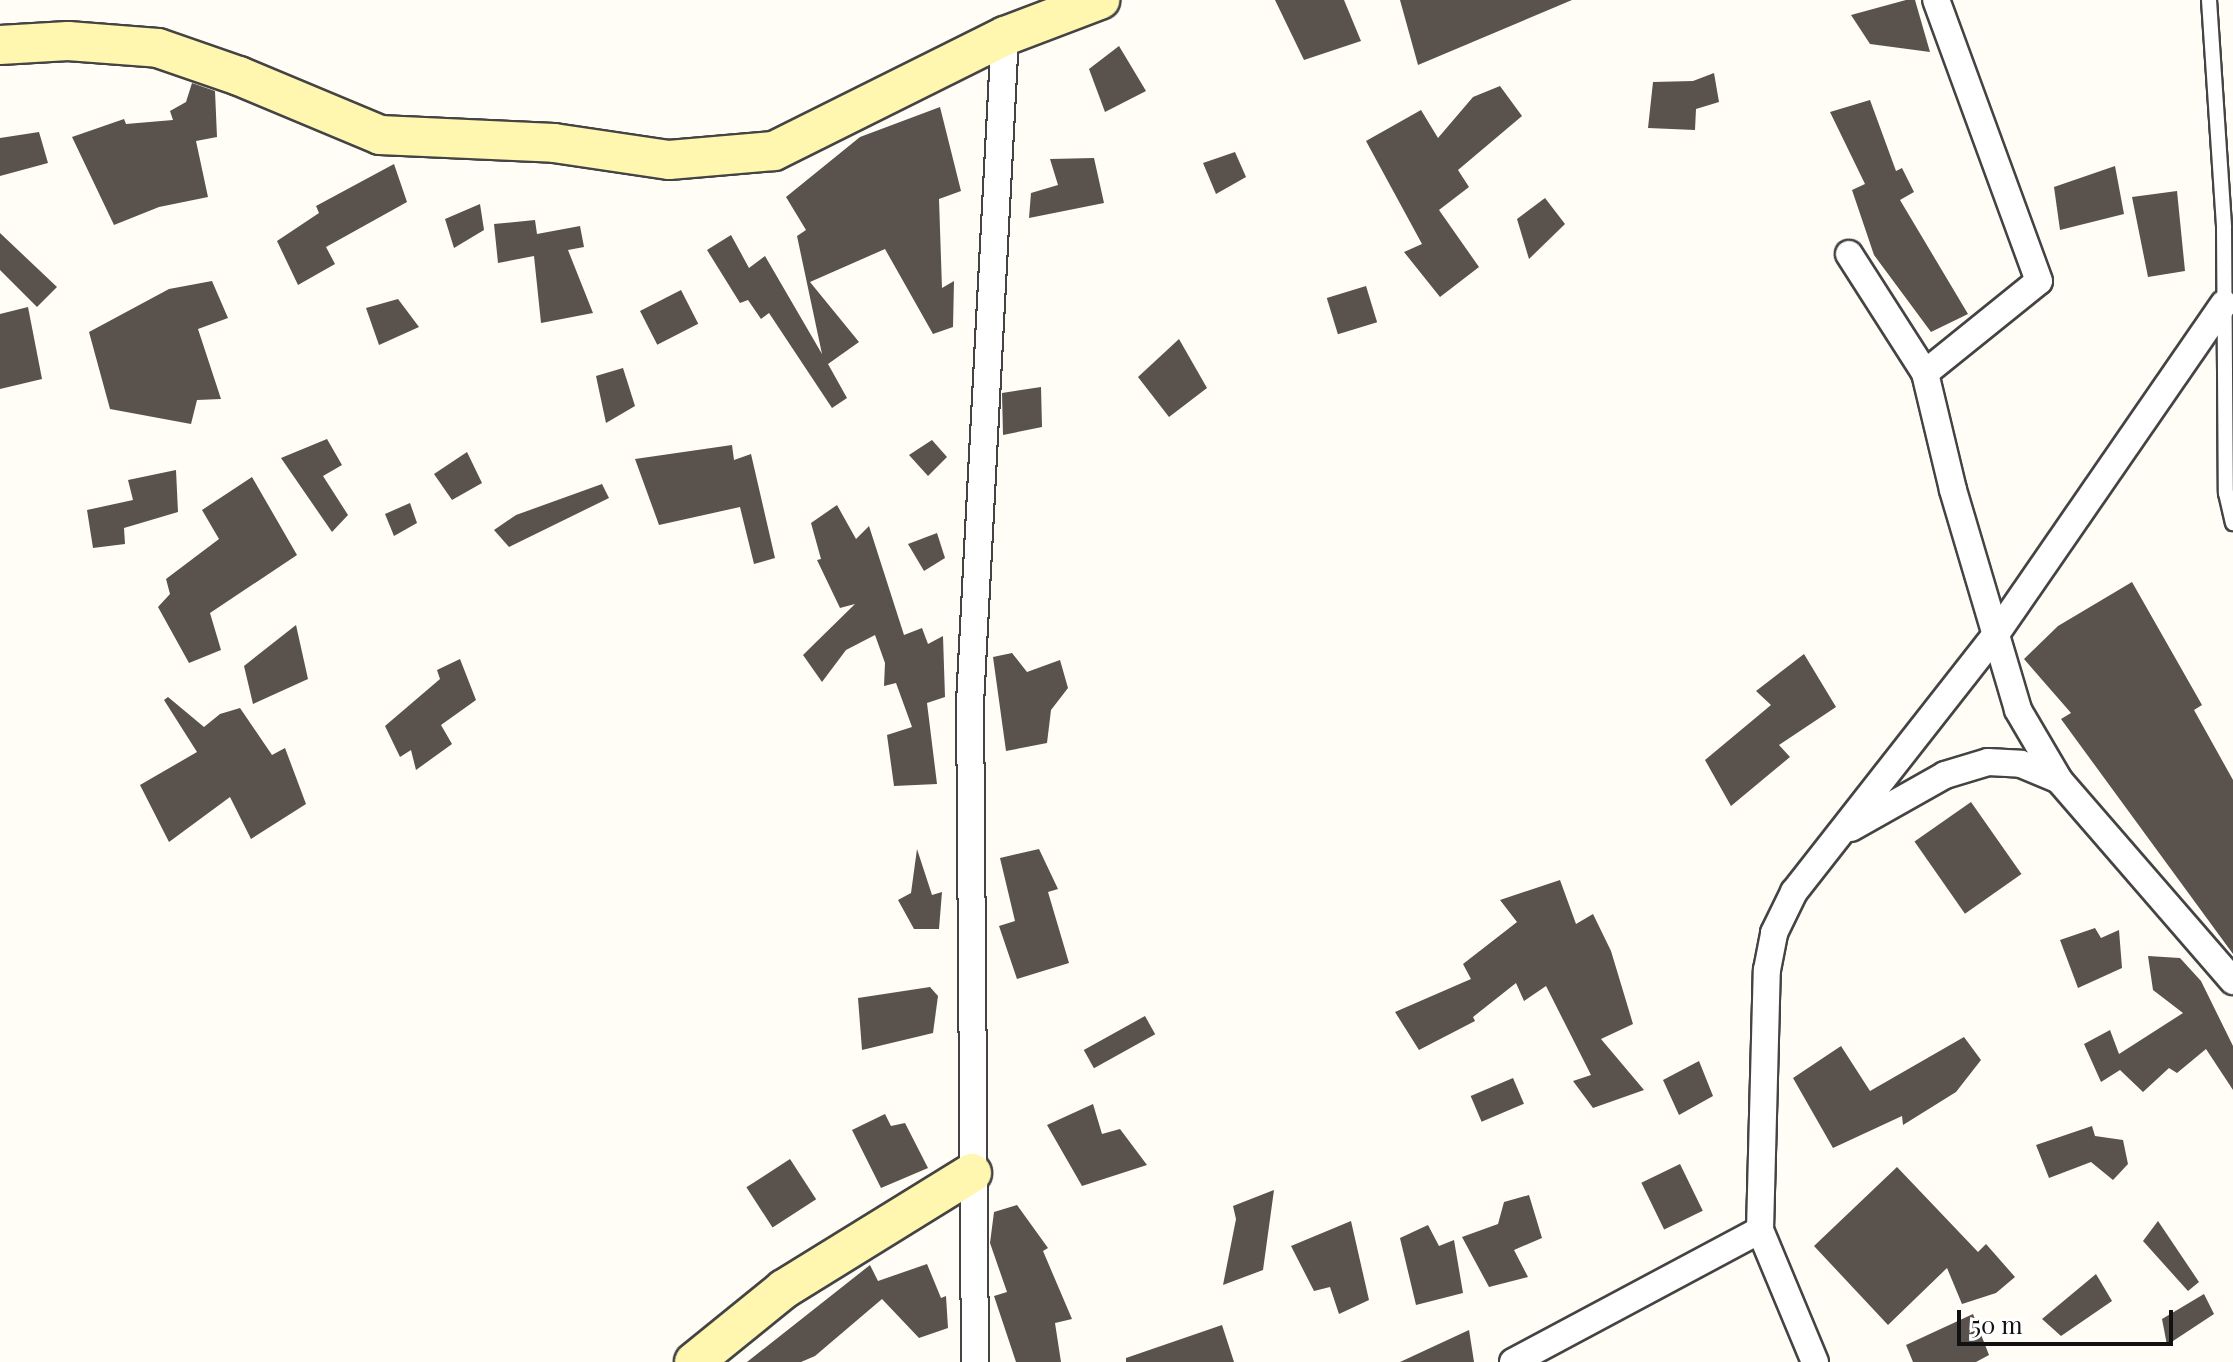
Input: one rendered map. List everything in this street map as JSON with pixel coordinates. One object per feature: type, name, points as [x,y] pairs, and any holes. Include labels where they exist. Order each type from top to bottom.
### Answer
[{"type":"street","points":[[0,45],[68,41],[158,48],[380,135],[554,143],[669,160],[774,151],[1060,8],[1100,0]]},
{"type":"street","points":[[1925,373],[2039,281],[1936,0]]},
{"type":"street","points":[[975,1362],[970,703],[1005,36]]},
{"type":"street","points":[[1849,254],[1925,373],[1994,637],[2018,710],[2059,780],[2233,981]]},
{"type":"street","points":[[1815,1362],[1760,1230],[1769,958],[1774,933],[1794,892],[1994,637],[2224,304]]},
{"type":"street","points":[[1841,834],[1945,775],[1988,762],[2021,764],[2059,780]]},
{"type":"street","points":[[694,1362],[784,1289],[972,1173]]},
{"type":"street","points":[[1513,1362],[1760,1230]]},
{"type":"lane","points":[[2209,0],[2224,228],[2226,493],[2233,523]]},
{"type":"building","points":[[1275,0],[1344,0],[1361,41],[1304,60]]},
{"type":"building","points":[[1400,0],[1572,0],[1418,65]]},
{"type":"building","points":[[1915,0],[1930,52],[1870,44],[1851,15]]},
{"type":"building","points":[[1119,46],[1146,91],[1105,112],[1089,69]]},
{"type":"building","points":[[1714,73],[1719,102],[1696,109],[1695,130],[1648,128],[1653,82],[1693,81]]},
{"type":"building","points":[[192,83],[215,91],[217,137],[196,141],[208,197],[159,207],[114,225],[72,137],[124,119],[126,124],[173,120],[170,111],[186,102]]},
{"type":"building","points":[[1500,86],[1522,116],[1458,170],[1469,187],[1439,210],[1479,267],[1440,297],[1404,252],[1422,244],[1366,141],[1421,110],[1438,138],[1473,97]]},
{"type":"building","points":[[1870,100],[1896,171],[1902,168],[1914,192],[1900,200],[1968,314],[1931,332],[1874,255],[1852,190],[1865,184],[1830,112]]},
{"type":"building","points":[[940,107],[961,191],[939,199],[942,288],[954,281],[953,327],[933,334],[885,249],[810,282],[859,342],[828,364],[847,398],[832,408],[769,313],[761,319],[748,300],[740,303],[707,250],[731,235],[749,268],[765,256],[822,354],[797,236],[806,230],[786,197],[860,137]]},
{"type":"building","points":[[39,132],[48,163],[0,176],[0,138]]},
{"type":"building","points":[[1235,152],[1246,177],[1216,194],[1203,163]]},
{"type":"building","points":[[1094,158],[1104,203],[1029,218],[1031,193],[1058,185],[1050,159]]},
{"type":"building","points":[[394,164],[407,202],[326,247],[335,264],[298,285],[277,241],[319,213],[316,206]]},
{"type":"building","points":[[2115,166],[2124,214],[2060,230],[2054,187]]},
{"type":"building","points":[[2177,191],[2185,271],[2148,277],[2132,197]]},
{"type":"building","points":[[1545,198],[1565,224],[1529,259],[1517,219]]},
{"type":"building","points":[[480,204],[484,230],[454,248],[445,219]]},
{"type":"building","points":[[535,220],[537,234],[580,226],[584,247],[568,250],[593,313],[541,323],[534,256],[498,263],[494,224]]},
{"type":"building","points":[[0,233],[57,287],[37,307],[0,270]]},
{"type":"building","points":[[212,281],[228,318],[198,329],[221,399],[197,400],[191,424],[110,409],[89,332],[169,289]]},
{"type":"building","points":[[1366,286],[1377,322],[1338,334],[1327,298]]},
{"type":"building","points":[[681,290],[698,324],[657,345],[640,311]]},
{"type":"building","points":[[398,299],[419,327],[379,345],[366,308]]},
{"type":"building","points":[[28,307],[42,379],[0,389],[0,314]]},
{"type":"building","points":[[1179,339],[1207,388],[1169,417],[1138,377]]},
{"type":"building","points":[[623,368],[635,406],[606,423],[596,376]]},
{"type":"building","points":[[1041,387],[1042,427],[1003,435],[1002,393]]},
{"type":"building","points":[[327,439],[342,465],[323,476],[348,515],[332,532],[281,458]]},
{"type":"building","points":[[932,440],[947,457],[928,476],[909,455]]},
{"type":"building","points":[[732,445],[734,460],[751,454],[775,558],[754,564],[740,507],[659,525],[635,459]]},
{"type":"building","points":[[467,452],[482,483],[452,500],[434,474]]},
{"type":"building","points":[[176,470],[178,512],[124,528],[125,544],[93,548],[87,510],[133,500],[128,480]]},
{"type":"building","points":[[252,477],[297,555],[210,613],[221,650],[189,663],[158,607],[170,594],[166,579],[219,539],[202,510]]},
{"type":"building","points":[[602,484],[609,498],[509,547],[494,530],[516,515]]},
{"type":"building","points":[[410,503],[417,523],[394,536],[385,514]]},
{"type":"building","points":[[837,505],[856,539],[869,526],[904,635],[922,628],[928,644],[943,636],[945,697],[927,703],[937,784],[894,786],[887,735],[912,727],[896,683],[884,686],[885,663],[875,635],[846,650],[822,682],[803,655],[855,604],[840,608],[817,560],[821,559],[811,523]]},
{"type":"building","points":[[937,533],[945,558],[924,571],[908,544]]},
{"type":"building","points":[[2132,582],[2202,705],[2194,710],[2233,780],[2233,954],[2061,719],[2071,713],[2024,659],[2058,626]]},
{"type":"building","points":[[296,625],[308,679],[253,704],[244,666]]},
{"type":"building","points":[[1012,653],[1027,672],[1060,660],[1068,688],[1051,710],[1047,743],[1006,751],[993,657]]},
{"type":"building","points":[[1804,654],[1836,707],[1779,745],[1790,757],[1731,806],[1705,760],[1771,705],[1756,691]]},
{"type":"building","points":[[460,659],[476,700],[441,725],[452,744],[416,770],[411,750],[400,757],[385,726],[440,679],[437,670]]},
{"type":"building","points":[[168,697],[204,727],[220,714],[240,708],[272,755],[285,748],[306,804],[251,839],[230,797],[169,842],[140,785],[197,752],[164,700]]},
{"type":"building","points":[[1971,802],[2021,874],[1965,914],[1914,842]]},
{"type":"building","points":[[917,849],[932,895],[942,892],[939,929],[914,929],[898,900],[911,893]]},
{"type":"building","points":[[1039,849],[1058,889],[1048,892],[1069,963],[1017,979],[999,926],[1015,921],[1000,858]]},
{"type":"building","points":[[1560,880],[1576,924],[1593,914],[1611,951],[1633,1024],[1601,1039],[1644,1090],[1593,1108],[1573,1081],[1591,1075],[1546,986],[1524,1001],[1516,983],[1473,1017],[1475,1021],[1419,1050],[1395,1012],[1471,979],[1463,964],[1517,922],[1500,900]]},
{"type":"building","points":[[2095,928],[2101,938],[2119,930],[2122,968],[2078,988],[2060,940]]},
{"type":"building","points":[[2148,956],[2180,958],[2201,981],[2233,1046],[2233,1090],[2206,1049],[2177,1073],[2169,1068],[2143,1092],[2120,1070],[2101,1082],[2084,1044],[2110,1030],[2119,1054],[2183,1013],[2153,990]]},
{"type":"building","points":[[930,987],[938,996],[933,1033],[862,1050],[858,998]]},
{"type":"building","points":[[1145,1016],[1155,1034],[1094,1068],[1084,1050]]},
{"type":"building","points":[[1964,1037],[1981,1060],[1956,1092],[1903,1125],[1902,1116],[1833,1148],[1793,1078],[1841,1046],[1870,1091]]},
{"type":"building","points":[[1699,1061],[1713,1096],[1679,1115],[1663,1080]]},
{"type":"building","points":[[1513,1078],[1524,1104],[1482,1122],[1471,1096]]},
{"type":"building","points":[[1093,1104],[1102,1134],[1120,1129],[1147,1165],[1082,1186],[1047,1125]]},
{"type":"building","points":[[885,1114],[891,1126],[905,1123],[928,1168],[881,1188],[852,1130]]},
{"type":"building","points":[[2092,1126],[2095,1136],[2123,1140],[2128,1164],[2113,1180],[2091,1162],[2049,1178],[2036,1145]]},
{"type":"building","points":[[790,1159],[816,1199],[773,1228],[746,1187]]},
{"type":"building","points":[[1680,1164],[1703,1211],[1664,1230],[1641,1183]]},
{"type":"building","points":[[1897,1167],[1978,1252],[1986,1244],[2015,1277],[1996,1293],[1962,1304],[1947,1268],[1888,1325],[1814,1246]]},
{"type":"building","points":[[1274,1190],[1263,1270],[1223,1285],[1236,1219],[1233,1206]]},
{"type":"building","points":[[1529,1195],[1542,1238],[1514,1250],[1528,1277],[1489,1287],[1462,1237],[1498,1224],[1504,1202]]},
{"type":"building","points":[[1017,1205],[1048,1248],[1043,1251],[1072,1319],[1055,1323],[1061,1362],[1016,1362],[994,1296],[1007,1292],[990,1243],[994,1212]]},
{"type":"building","points":[[1351,1221],[1369,1300],[1339,1314],[1330,1287],[1314,1291],[1291,1246]]},
{"type":"building","points":[[2158,1221],[2199,1282],[2188,1291],[2143,1241]]},
{"type":"building","points":[[1428,1225],[1439,1246],[1454,1240],[1463,1293],[1416,1305],[1400,1238]]},
{"type":"building","points":[[927,1264],[941,1298],[946,1296],[948,1328],[919,1338],[882,1299],[815,1356],[801,1362],[747,1362],[870,1265],[878,1281]]},
{"type":"building","points":[[2096,1274],[2112,1301],[2061,1336],[2042,1319]]},
{"type":"building","points":[[2204,1294],[2214,1314],[2167,1345],[2162,1319]]},
{"type":"building","points":[[1973,1314],[1989,1355],[1976,1362],[1913,1362],[1906,1345]]},
{"type":"building","points":[[1222,1325],[1234,1362],[1126,1362],[1126,1358]]},
{"type":"building","points":[[1469,1330],[1474,1362],[1400,1362]]}]
